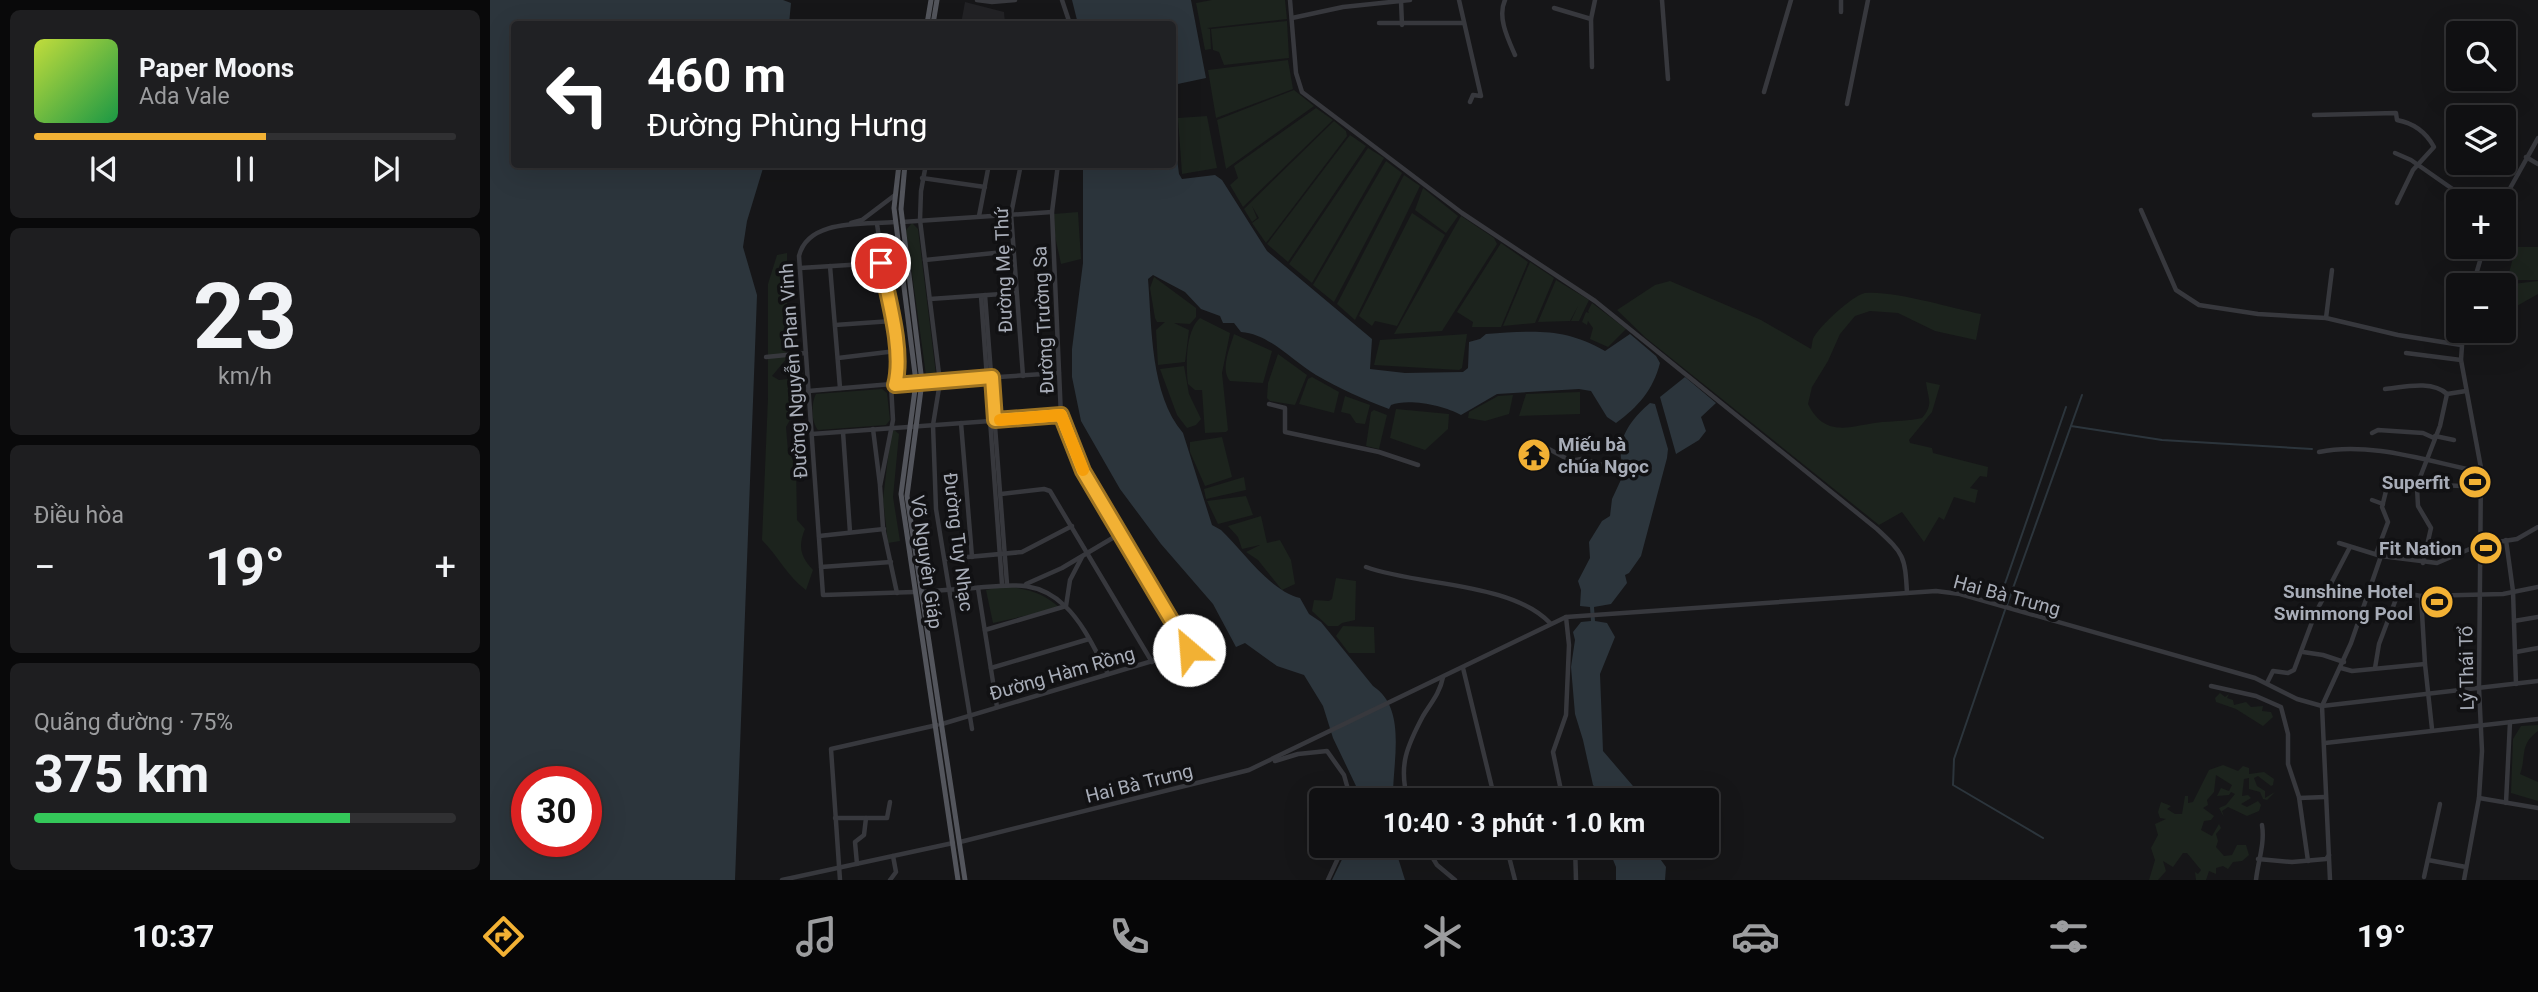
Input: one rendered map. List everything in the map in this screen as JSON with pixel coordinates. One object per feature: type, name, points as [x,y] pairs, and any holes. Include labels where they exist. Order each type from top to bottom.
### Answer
[{"type":"main road","points":[[928,21],[931,0]]},
{"type":"main road","points":[[934,21],[937,0]]},
{"type":"main road","name":"Võ Nguyên Giáp","points":[[898,168],[895,195],[898,222],[921,355],[907,496],[918,592],[956,843],[958,880]]},
{"type":"main road","name":"Võ Nguyên Giáp","points":[[898,222],[904,168]]},
{"type":"main road","name":"Võ Nguyên Giáp","points":[[956,843],[965,880]]},
{"type":"street","points":[[977,0],[1015,0]]},
{"type":"street","points":[[1062,0],[1069,21]]},
{"type":"street","points":[[1290,0],[1296,73],[1302,92],[1462,213],[1595,301],[1877,529],[1899,550],[1905,560],[1907,593]]},
{"type":"street","points":[[1292,18],[1343,7],[1410,0]]},
{"type":"street","points":[[1459,0],[1481,96],[1473,95],[1470,102]]},
{"type":"street","points":[[1505,0],[1502,10],[1505,34],[1515,55]]},
{"type":"street","points":[[1592,67],[1591,19],[1595,0]]},
{"type":"street","points":[[1662,0],[1668,79]]},
{"type":"street","points":[[1764,92],[1791,0]]},
{"type":"street","points":[[1841,12],[1842,0]]},
{"type":"street","points":[[1847,104],[1868,0]]},
{"type":"street","points":[[1401,1],[1402,25]]},
{"type":"street","points":[[1555,8],[1591,19]]},
{"type":"street","points":[[1379,23],[1464,23]]},
{"type":"street","points":[[2314,115],[2396,113],[2397,120],[2412,123],[2434,145],[2417,165],[2397,203]]},
{"type":"street","points":[[2509,189],[2538,138]]},
{"type":"street","points":[[2395,153],[2456,189]]},
{"type":"street","points":[[2526,157],[2538,164]]},
{"type":"street","name":"Đường Tuy Nhạc","points":[[925,168],[920,220],[940,382],[933,425],[936,509],[972,729]]},
{"type":"street","points":[[979,216],[988,168]]},
{"type":"street","name":"Đường Mẹ Thứ","points":[[1020,168],[1012,214],[1023,376]]},
{"type":"street","name":"Đường Trường Sa","points":[[1058,168],[1052,212],[1061,415],[1083,471],[1189,650]]},
{"type":"street","points":[[922,177],[985,187]]},
{"type":"street","points":[[844,226],[862,220],[895,195]]},
{"type":"street","points":[[2141,210],[2174,287],[2189,300],[2211,309],[2326,318],[2388,333],[2461,345]]},
{"type":"street","name":"Đường Nguyễn Phan Vinh","points":[[897,593],[822,595],[799,256],[806,240],[820,230],[920,220],[1052,212]]},
{"type":"street","points":[[877,224],[898,372],[893,385],[893,414],[880,486]]},
{"type":"street","points":[[925,260],[1014,251]]},
{"type":"street","points":[[800,268],[881,263]]},
{"type":"street","points":[[830,266],[841,388]]},
{"type":"street","points":[[2326,318],[2332,270]]},
{"type":"street","points":[[930,299],[1016,293]]},
{"type":"street","points":[[983,295],[1004,584]]},
{"type":"street","points":[[835,325],[892,321]]},
{"type":"street","name":"Lý Thái Tổ","points":[[2461,345],[2461,360],[2481,472],[2479,688],[2482,723],[2479,798],[2464,880]]},
{"type":"street","points":[[838,358],[896,351]]},
{"type":"street","points":[[765,357],[806,353]]},
{"type":"street","points":[[2406,353],[2461,360]]},
{"type":"street","points":[[808,391],[1059,373]]},
{"type":"street","points":[[2385,388],[2437,387],[2447,394],[2466,391]]},
{"type":"street","points":[[2447,394],[2419,480],[2442,485],[2479,487]]},
{"type":"street","points":[[1269,404],[1286,408],[1285,432],[1379,452],[1418,465]]},
{"type":"street","points":[[812,434],[1061,415]]},
{"type":"street","points":[[961,423],[972,557]]},
{"type":"street","points":[[873,429],[884,529],[897,593],[1004,584],[1025,585],[1066,606],[1089,639],[1108,674]]},
{"type":"street","points":[[2372,433],[2378,430],[2416,432],[2454,440]]},
{"type":"street","points":[[843,432],[850,532]]},
{"type":"street","points":[[1547,448],[1571,461],[1581,459],[1617,469]]},
{"type":"street","points":[[2319,452],[2355,449],[2481,472]]},
{"type":"street","points":[[2330,880],[2322,706],[2344,662],[2372,587],[2388,522],[2383,504],[2388,484]]},
{"type":"street","points":[[2417,488],[2417,506],[2431,528],[2423,563]]},
{"type":"street","points":[[999,494],[1044,489],[1050,491],[1072,526],[1085,555],[1152,662]]},
{"type":"street","points":[[2372,500],[2383,504]]},
{"type":"street","points":[[946,559],[1003,555],[1033,548],[1072,526]]},
{"type":"street","points":[[2339,542],[2379,555],[2423,563],[2449,559],[2479,545],[2517,539],[2538,527]]},
{"type":"street","points":[[819,536],[884,529]]},
{"type":"street","points":[[1025,585],[1085,555],[1121,533]]},
{"type":"street","points":[[2506,540],[2513,591],[2516,684]]},
{"type":"street","points":[[2267,683],[2273,671],[2293,672],[2303,652],[2315,614],[2350,547]]},
{"type":"street","points":[[1066,606],[1070,580],[1085,555]]},
{"type":"street","points":[[821,567],[891,562]]},
{"type":"street","points":[[1366,567],[1390,575],[1499,595],[1530,608],[1550,623]]},
{"type":"street","points":[[2372,587],[2421,596],[2479,596],[2538,587]]},
{"type":"street","points":[[978,588],[997,706]]},
{"type":"street","points":[[2375,668],[2379,644],[2399,591]]},
{"type":"street","name":"Hai Bà Trưng","points":[[782,880],[956,843],[1240,773],[1264,764],[1566,617],[1936,592],[1960,594],[2267,683],[2297,699],[2322,706],[2538,681]]},
{"type":"street","points":[[2502,594],[2512,599]]},
{"type":"street","points":[[2421,596],[2432,729]]},
{"type":"street","points":[[985,630],[1066,606]]},
{"type":"street","points":[[1561,788],[1553,752],[1566,715],[1569,645],[1566,617]]},
{"type":"street","points":[[2514,621],[2538,617]]},
{"type":"street","points":[[991,668],[1089,639]]},
{"type":"street","points":[[2515,652],[2538,648]]},
{"type":"street","name":"Đường Hàm Rồng","points":[[835,818],[831,749],[939,724],[1189,650]]},
{"type":"street","points":[[2303,652],[2323,654],[2344,662]]},
{"type":"street","points":[[2341,668],[2351,671],[2425,664]]},
{"type":"street","points":[[1463,668],[1493,788]]},
{"type":"street","points":[[1406,788],[1402,766],[1413,736],[1438,694],[1443,677]]},
{"type":"street","points":[[2211,686],[2256,696],[2281,707],[2288,734],[2288,764],[2299,798],[2308,861]]},
{"type":"street","points":[[2325,743],[2482,723],[2538,719]]},
{"type":"street","points":[[2506,803],[2510,722]]},
{"type":"street","points":[[1264,764],[1298,754],[1327,751],[1344,775],[1348,788]]},
{"type":"street","points":[[2299,798],[2325,797]]},
{"type":"street","points":[[2479,798],[2538,808]]},
{"type":"street","points":[[840,880],[835,818],[888,818],[890,802]]},
{"type":"street","points":[[2424,877],[2440,804]]},
{"type":"street","points":[[858,863],[855,842],[864,835],[866,818]]},
{"type":"street","points":[[2256,880],[2264,839],[2262,825]]},
{"type":"street","points":[[2258,859],[2308,861],[2326,859],[2330,854]]},
{"type":"street","points":[[890,880],[896,872],[893,856]]},
{"type":"street","points":[[1328,880],[1338,858]]},
{"type":"street","points":[[1433,858],[1455,880]]},
{"type":"street","points":[[1509,858],[1515,880]]},
{"type":"street","points":[[1575,858],[1576,880]]},
{"type":"street","points":[[2428,860],[2466,867]]},
{"type":"shaded area","points":[[490,0],[783,0],[791,3],[789,21],[511,21],[511,168],[763,168],[747,221],[743,247],[757,295],[735,880],[490,880]]},
{"type":"shaded area","points":[[1072,0],[1191,0],[1206,78],[1176,84],[1176,21],[1077,21]]},
{"type":"shaded area","points":[[1212,0],[1285,0],[1287,19],[1207,28],[1210,29],[1211,49],[1205,50],[1196,3]]},
{"type":"shaded area","points":[[965,2],[1004,12],[1005,21],[962,21]]},
{"type":"shaded area","points":[[1287,21],[1289,58],[1224,65],[1219,52],[1213,50],[1211,29]]},
{"type":"shaded area","points":[[1288,60],[1293,89],[1216,118],[1208,70]]},
{"type":"shaded area","points":[[1294,90],[1314,106],[1226,169],[1217,120]]},
{"type":"shaded area","points":[[1316,108],[1333,120],[1243,207],[1230,185],[1238,178],[1234,166]]},
{"type":"shaded area","points":[[1207,116],[1217,168],[1182,174],[1178,118]]},
{"type":"shaded area","points":[[1334,121],[1346,131],[1347,136],[1266,243],[1252,223],[1259,218],[1252,206],[1257,218],[1252,222],[1244,209]]},
{"type":"shaded area","points":[[1350,135],[1366,146],[1288,262],[1267,244]]},
{"type":"shaded area","points":[[1368,148],[1384,158],[1312,283],[1289,264]]},
{"type":"shaded area","points":[[1176,150],[1182,179],[1215,175],[1222,180],[1267,251],[1372,339],[1370,369],[1405,373],[1463,372],[1468,368],[1469,342],[1486,334],[1518,332],[1561,334],[1605,351],[1630,334],[1656,356],[1660,363],[1644,397],[1616,423],[1607,417],[1591,391],[1579,389],[1497,394],[1461,415],[1437,406],[1407,402],[1391,405],[1389,409],[1325,380],[1271,343],[1241,332],[1234,323],[1223,323],[1220,316],[1201,309],[1185,292],[1153,275],[1148,279],[1158,380],[1172,417],[1183,433],[1212,525],[1221,530],[1268,579],[1289,594],[1300,598],[1309,614],[1321,622],[1384,696],[1391,708],[1396,738],[1394,788],[1356,788],[1333,738],[1323,706],[1304,675],[1277,666],[1245,643],[1236,647],[1213,604],[1161,544],[1120,489],[1081,421],[1072,377],[1072,349],[1083,263],[1083,168],[1176,168]]},
{"type":"shaded area","points":[[1386,161],[1402,173],[1334,302],[1313,285]]},
{"type":"shaded area","points":[[1404,175],[1420,186],[1355,320],[1337,304]]},
{"type":"shaded area","points":[[1423,188],[1458,216],[1446,233],[1415,210]]},
{"type":"shaded area","points":[[1078,212],[1081,259],[1061,264],[1054,214]]},
{"type":"shaded area","points":[[1412,213],[1445,235],[1397,326],[1375,321],[1372,326],[1359,316]]},
{"type":"shaded area","points":[[1461,216],[1494,238],[1497,244],[1442,331],[1394,334]]},
{"type":"shaded area","points":[[912,223],[918,229],[936,374],[929,378],[926,375],[906,230]]},
{"type":"shaded area","points":[[1501,243],[1528,262],[1501,327],[1472,327],[1473,322],[1457,312]]},
{"type":"shaded area","points":[[2516,247],[2538,247],[2538,280],[2516,280],[2516,273],[2509,273],[2513,259],[2516,259]]},
{"type":"shaded area","points":[[787,253],[787,326],[784,344],[787,358],[772,376],[779,380],[788,379],[795,384],[791,418],[786,427],[788,451],[796,465],[797,520],[805,529],[801,541],[802,551],[813,570],[806,590],[762,540],[768,398],[768,284],[777,255]]},
{"type":"shaded area","points":[[1530,262],[1554,278],[1535,323],[1503,326]]},
{"type":"shaded area","points":[[1154,277],[1196,308],[1196,317],[1190,324],[1174,323],[1189,330],[1185,362],[1158,365],[1156,330],[1165,322],[1157,322],[1155,318],[1150,288]]},
{"type":"shaded area","points":[[1556,280],[1589,300],[1579,321],[1571,321],[1578,306],[1570,321],[1538,322]]},
{"type":"shaded area","points":[[1670,281],[1761,320],[1811,349],[1813,339],[1828,320],[1853,299],[1865,293],[1906,297],[1981,314],[1976,340],[1935,331],[1898,313],[1870,311],[1855,316],[1840,334],[1812,387],[1808,404],[1823,422],[1840,428],[1912,420],[1922,418],[1928,409],[1926,382],[1940,385],[1932,412],[1909,440],[1910,443],[1932,448],[1933,453],[1988,467],[1987,477],[1980,476],[1970,488],[1978,490],[1975,503],[1954,497],[1944,520],[1939,517],[1924,542],[1902,512],[1879,525],[1646,338],[1617,310],[1655,285]]},
{"type":"shaded area","points":[[2538,281],[2538,294],[2516,306],[2516,284]]},
{"type":"shaded area","points":[[1592,303],[1626,329],[1608,347],[1590,339],[1593,328],[1588,321],[1587,325],[1582,322]]},
{"type":"shaded area","points":[[1200,318],[1230,333],[1222,373],[1228,430],[1226,432],[1205,433],[1202,390],[1195,390],[1188,384],[1189,340]]},
{"type":"shaded area","points":[[1234,334],[1272,351],[1263,383],[1230,381],[1227,376],[1228,352]]},
{"type":"shaded area","points":[[1467,334],[1462,368],[1459,370],[1374,365],[1380,340]]},
{"type":"shaded area","points":[[1278,354],[1307,375],[1295,405],[1270,401],[1267,398],[1268,383]]},
{"type":"shaded area","points":[[1184,366],[1189,394],[1201,419],[1196,425],[1187,428],[1177,415],[1160,369]]},
{"type":"shaded area","points":[[1312,377],[1339,392],[1334,413],[1299,404],[1308,379]]},
{"type":"shaded area","points":[[1685,377],[1716,403],[1701,417],[1706,431],[1699,440],[1676,454],[1660,397]]},
{"type":"shaded area","points":[[882,389],[887,393],[890,420],[886,425],[818,430],[816,427],[812,412],[816,394]]},
{"type":"shaded area","points":[[1580,392],[1580,414],[1519,416],[1526,394]]},
{"type":"shaded area","points":[[1513,395],[1509,414],[1485,421],[1468,418],[1469,412],[1498,396]]},
{"type":"shaded area","points":[[1345,396],[1370,405],[1365,424],[1356,423],[1350,414],[1341,412]]},
{"type":"shaded area","points":[[1650,403],[1655,404],[1668,449],[1667,458],[1641,556],[1625,575],[1627,583],[1611,604],[1594,607],[1595,621],[1607,623],[1615,637],[1600,674],[1603,751],[1633,788],[1595,788],[1575,714],[1571,667],[1575,640],[1573,632],[1581,622],[1591,621],[1590,607],[1580,606],[1581,590],[1578,581],[1590,558],[1589,542],[1602,521],[1610,516],[1612,499],[1625,471],[1622,442],[1636,417]]},
{"type":"shaded area","points":[[1396,409],[1449,414],[1448,429],[1425,450],[1390,438]]},
{"type":"shaded area","points":[[1374,410],[1387,415],[1379,449],[1366,446],[1371,412]]},
{"type":"shaded area","points":[[894,430],[899,434],[893,497],[900,541],[888,543],[883,499],[891,433]]},
{"type":"shaded area","points":[[1222,437],[1232,477],[1205,486],[1190,452],[1190,442]]},
{"type":"shaded area","points":[[1244,477],[1246,490],[1206,499],[1204,489]]},
{"type":"shaded area","points":[[1246,496],[1253,515],[1218,524],[1207,501]]},
{"type":"shaded area","points":[[1261,516],[1267,543],[1280,540],[1291,560],[1295,584],[1282,590],[1258,560],[1246,552],[1260,545],[1242,549],[1238,537],[1228,526]]},
{"type":"shaded area","points":[[1336,578],[1356,581],[1355,620],[1338,626],[1328,626],[1312,611],[1314,600],[1332,599]]},
{"type":"shaded area","points":[[1004,586],[1034,592],[1060,608],[993,623],[986,590]]},
{"type":"shaded area","points":[[1343,626],[1374,627],[1375,653],[1349,653],[1336,636]]},
{"type":"shaded area","points":[[2220,693],[2225,697],[2229,694],[2227,698],[2233,700],[2234,705],[2246,702],[2251,707],[2263,706],[2262,711],[2271,712],[2273,717],[2263,726],[2236,709],[2216,702],[2215,698]]},
{"type":"shaded area","points":[[2538,725],[2538,731],[2526,746],[2520,774],[2538,782],[2538,801],[2511,793],[2513,739],[2521,726]]},
{"type":"shaded area","points":[[2223,765],[2238,771],[2243,766],[2249,768],[2249,774],[2264,772],[2274,779],[2271,786],[2258,776],[2254,778],[2257,786],[2265,791],[2265,798],[2275,792],[2267,800],[2263,799],[2260,792],[2249,789],[2249,778],[2244,779],[2242,796],[2248,795],[2251,798],[2241,804],[2247,807],[2258,801],[2261,805],[2259,811],[2247,816],[2228,807],[2222,811],[2224,817],[2219,808],[2226,805],[2235,794],[2231,792],[2229,795],[2217,796],[2221,788],[2229,791],[2232,785],[2216,775],[2214,792],[2207,800],[2208,805],[2203,808],[2214,816],[2211,820],[2204,821],[2201,830],[2212,836],[2219,824],[2221,828],[2216,834],[2216,847],[2224,856],[2232,855],[2237,845],[2246,845],[2249,855],[2242,861],[2233,862],[2228,869],[2223,866],[2216,868],[2216,874],[2209,871],[2206,880],[2196,880],[2195,872],[2198,874],[2201,870],[2187,853],[2183,853],[2173,867],[2163,861],[2166,871],[2158,880],[2149,880],[2155,860],[2151,848],[2158,835],[2155,824],[2166,819],[2160,818],[2158,812],[2161,802],[2171,806],[2167,809],[2175,814],[2182,814],[2185,796],[2188,796],[2188,803],[2193,802],[2209,770]]},
{"type":"shaded area","points":[[1343,858],[1398,858],[1405,880],[1332,880]]},
{"type":"shaded area","points":[[1612,858],[1659,858],[1666,867],[1665,880],[1616,880],[1616,867]]},
{"type":"waterway","points":[[2007,605],[2082,395]]},
{"type":"waterway","points":[[2000,598],[2066,407]]},
{"type":"waterway","points":[[2071,426],[2162,440],[2312,449]]},
{"type":"waterway","points":[[2005,610],[1954,759],[1953,785],[2043,838]]},
{"type":"slow traffic","points":[[1000,420],[1061,415],[1070,445],[1083,470]]},
{"type":"place","name":"Miếu bà chúa Ngọc","points":[[1534,455]]},
{"type":"place","name":"Superfit","points":[[2475,482]]},
{"type":"place","name":"Fit Nation","points":[[2486,548]]},
{"type":"place","name":"Sunshine Hotel Swimmong Pool","points":[[2437,602]]},
{"type":"route","points":[[881,263],[896,351],[898,372],[895,385],[992,377],[995,420],[1061,415],[1070,445],[1083,471],[1189,650]]}]
